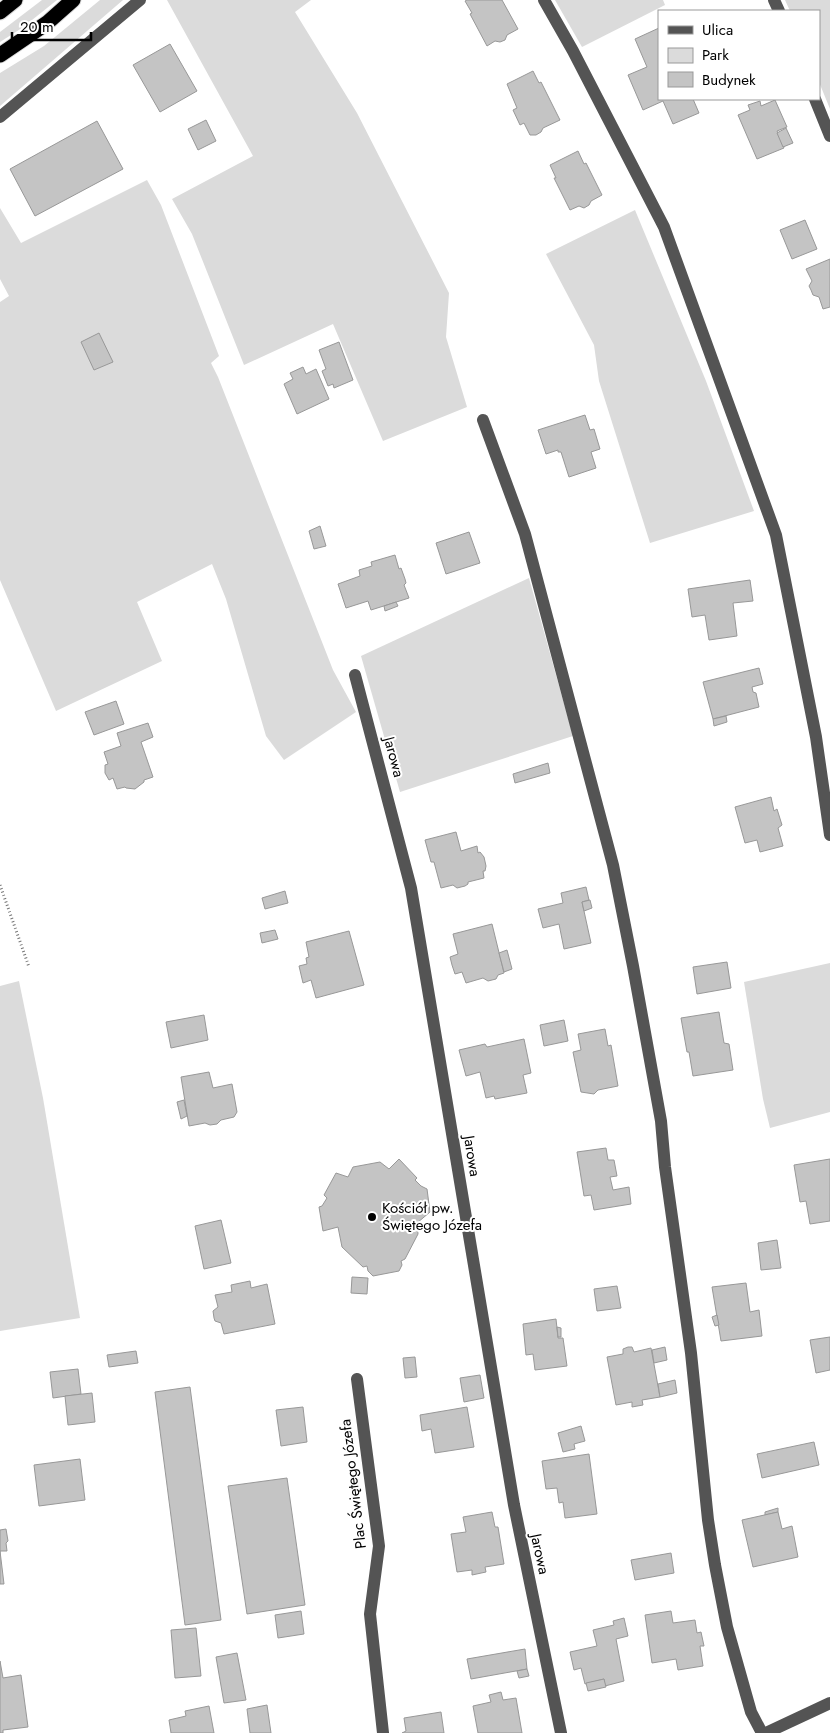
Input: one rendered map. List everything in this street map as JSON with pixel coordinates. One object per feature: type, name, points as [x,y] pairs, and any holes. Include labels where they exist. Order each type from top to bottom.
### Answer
[{"type":"highway","points":[[0,12],[15,0]]},
{"type":"highway","points":[[0,55],[47,23],[73,0]]},
{"type":"street","points":[[0,117],[140,0]]},
{"type":"street","points":[[544,0],[573,50],[664,227],[776,535],[816,738],[830,835]]},
{"type":"street","points":[[815,100],[830,136]]},
{"type":"street","points":[[483,420],[525,534],[613,865],[661,1121],[665,1167],[692,1362],[708,1520],[727,1627],[750,1712],[764,1733],[830,1703]]},
{"type":"street","name":"Jarowa","points":[[355,675],[411,888],[514,1505],[561,1733]]},
{"type":"street","name":"Plac Świętego Józefa","points":[[357,1379],[379,1546],[370,1614],[383,1733]]},
{"type":"path","points":[[0,885],[29,967]]},
{"type":"green space","points":[[42,0],[57,0],[22,28],[0,42],[0,32]]},
{"type":"green space","points":[[100,0],[123,0],[0,106],[0,73],[44,46]]},
{"type":"green space","points":[[167,0],[311,0],[295,12],[357,113],[449,293],[446,337],[467,407],[383,441],[333,324],[244,365],[192,234],[172,199],[253,156]]},
{"type":"green space","points":[[555,0],[663,0],[665,5],[582,47]]},
{"type":"green space","points":[[785,0],[830,0],[830,109],[820,84],[820,10],[790,10]]},
{"type":"green space","points":[[147,180],[161,205],[219,356],[211,363],[333,670],[356,712],[284,760],[266,736],[226,599],[212,564],[137,602],[162,661],[56,711],[0,580],[0,302],[9,296],[0,279],[0,208],[21,243]]},
{"type":"green space","points":[[635,210],[706,381],[754,511],[650,543],[599,381],[594,345],[546,254]]},
{"type":"green space","points":[[529,578],[573,736],[400,792],[361,656]]},
{"type":"green space","points":[[830,963],[830,1112],[770,1128],[763,1099],[744,982]]},
{"type":"green space","points":[[19,981],[43,1098],[80,1318],[0,1331],[0,986]]},
{"type":"building","points":[[502,0],[518,29],[507,35],[505,40],[495,41],[487,46],[470,14],[472,13],[465,1]]},
{"type":"building","points":[[658,28],[658,100],[693,100],[699,113],[673,124],[663,101],[643,110],[628,75],[647,67],[635,39]]},
{"type":"building","points":[[170,44],[197,91],[160,112],[133,65]]},
{"type":"building","points":[[533,71],[539,83],[541,82],[560,120],[543,128],[536,135],[530,135],[524,123],[520,125],[513,110],[517,108],[507,84]]},
{"type":"building","points":[[775,100],[787,127],[777,131],[784,148],[757,159],[738,115],[750,110],[748,105],[760,101],[761,106]]},
{"type":"building","points":[[206,120],[216,141],[198,150],[188,129]]},
{"type":"building","points":[[97,121],[123,169],[35,216],[10,169]]},
{"type":"building","points":[[786,128],[793,143],[783,147],[777,133]]},
{"type":"building","points":[[578,151],[602,195],[591,201],[584,208],[579,206],[570,210],[554,178],[556,178],[550,165]]},
{"type":"building","points":[[805,220],[817,249],[792,259],[780,230]]},
{"type":"building","points":[[830,259],[830,307],[823,309],[819,297],[813,295],[809,286],[812,281],[806,269]]},
{"type":"building","points":[[99,333],[113,362],[94,370],[81,342]]},
{"type":"building","points":[[339,342],[353,380],[334,388],[333,384],[328,386],[322,371],[326,369],[319,350]]},
{"type":"building","points":[[303,367],[306,374],[316,369],[329,399],[297,414],[284,384],[293,379],[290,373]]},
{"type":"building","points":[[585,415],[590,430],[594,429],[600,449],[591,452],[596,468],[569,477],[561,452],[558,452],[558,450],[546,454],[538,430]]},
{"type":"building","points":[[320,526],[326,546],[314,549],[309,531]]},
{"type":"building","points":[[469,532],[480,563],[446,574],[436,543]]},
{"type":"building","points":[[395,555],[399,569],[401,568],[405,579],[406,583],[404,585],[409,598],[371,610],[368,601],[346,608],[338,584],[360,576],[359,570],[372,566],[371,562]]},
{"type":"building","points":[[750,580],[753,601],[733,603],[737,636],[709,640],[705,615],[692,617],[688,589]]},
{"type":"building","points":[[396,602],[398,606],[385,611],[384,606]]},
{"type":"building","points":[[759,668],[763,684],[752,687],[753,692],[756,693],[759,707],[713,719],[703,682]]},
{"type":"building","points":[[116,701],[124,724],[94,735],[85,712]]},
{"type":"building","points":[[726,716],[727,722],[714,726],[713,719]]},
{"type":"building","points":[[148,723],[153,737],[141,742],[153,777],[144,780],[135,789],[125,787],[117,789],[113,778],[109,780],[105,773],[105,765],[108,764],[104,752],[121,746],[117,733]]},
{"type":"building","points":[[548,763],[550,773],[515,783],[513,774]]},
{"type":"building","points":[[771,797],[774,811],[777,809],[782,825],[778,828],[783,846],[760,852],[757,840],[745,843],[735,807]]},
{"type":"building","points":[[456,832],[461,851],[477,846],[478,853],[480,852],[484,857],[486,866],[485,871],[483,871],[484,878],[468,882],[465,886],[457,888],[453,885],[441,888],[434,862],[431,862],[425,840]]},
{"type":"building","points":[[586,887],[589,900],[582,902],[591,943],[564,949],[559,924],[543,928],[538,909],[563,903],[561,893]]},
{"type":"building","points":[[285,891],[288,903],[265,909],[262,898]]},
{"type":"building","points":[[590,900],[592,908],[584,911],[582,902]]},
{"type":"building","points":[[492,924],[504,973],[498,975],[496,979],[488,981],[483,978],[466,983],[462,972],[455,974],[452,965],[450,957],[458,954],[453,934]]},
{"type":"building","points":[[275,930],[278,939],[262,943],[260,933]]},
{"type":"building","points":[[349,931],[364,985],[316,998],[311,980],[303,983],[299,966],[307,964],[306,958],[309,957],[306,942]]},
{"type":"building","points":[[507,950],[512,969],[504,972],[499,953]]},
{"type":"building","points":[[727,962],[731,988],[697,994],[693,967]]},
{"type":"building","points":[[719,1012],[724,1043],[729,1044],[733,1070],[693,1076],[681,1018]]},
{"type":"building","points":[[204,1015],[208,1040],[171,1048],[166,1022]]},
{"type":"building","points":[[564,1020],[568,1041],[544,1046],[540,1025]]},
{"type":"building","points":[[605,1029],[608,1046],[611,1045],[618,1086],[598,1090],[594,1094],[581,1092],[573,1052],[581,1050],[578,1034]]},
{"type":"building","points":[[524,1039],[531,1073],[523,1075],[527,1093],[495,1099],[494,1096],[486,1098],[480,1072],[466,1076],[459,1050],[485,1044],[487,1047]]},
{"type":"building","points":[[209,1072],[213,1088],[232,1084],[237,1112],[234,1117],[221,1120],[217,1124],[210,1125],[205,1123],[189,1126],[181,1077]]},
{"type":"building","points":[[184,1100],[187,1116],[181,1119],[177,1102]]},
{"type":"building","points":[[606,1148],[608,1160],[614,1160],[617,1176],[610,1177],[613,1190],[629,1187],[631,1204],[594,1210],[591,1195],[584,1196],[577,1152]]},
{"type":"building","name":"Kościół pw. Świętego Józefa","points":[[399,1159],[417,1178],[415,1180],[427,1189],[430,1212],[417,1223],[418,1234],[405,1259],[401,1261],[402,1265],[399,1271],[373,1276],[368,1271],[367,1266],[363,1267],[342,1247],[338,1227],[323,1231],[319,1207],[322,1206],[327,1198],[324,1195],[336,1173],[348,1177],[353,1167],[380,1162],[389,1169]]},
{"type":"building","points":[[830,1159],[830,1221],[810,1224],[806,1201],[800,1202],[794,1165]]},
{"type":"building","points":[[221,1220],[231,1263],[204,1269],[195,1226]]},
{"type":"building","points":[[777,1240],[781,1268],[761,1270],[758,1243]]},
{"type":"building","points":[[352,1277],[368,1278],[367,1294],[351,1293]]},
{"type":"building","points":[[250,1281],[251,1288],[267,1284],[275,1324],[224,1334],[221,1323],[215,1321],[214,1318],[213,1311],[218,1307],[215,1295],[232,1292],[231,1285]]},
{"type":"building","points":[[746,1283],[750,1312],[759,1310],[762,1336],[721,1341],[712,1287]]},
{"type":"building","points":[[617,1286],[621,1308],[597,1311],[594,1289]]},
{"type":"building","points":[[717,1315],[719,1325],[715,1326],[712,1317]]},
{"type":"building","points":[[556,1319],[558,1338],[563,1338],[567,1366],[535,1370],[533,1354],[526,1355],[523,1324]]},
{"type":"building","points":[[557,1327],[561,1328],[561,1337],[558,1337]]},
{"type":"building","points":[[830,1337],[830,1370],[816,1373],[810,1340]]},
{"type":"building","points":[[632,1347],[634,1352],[651,1348],[660,1397],[642,1400],[643,1405],[632,1407],[632,1402],[616,1405],[607,1357],[623,1354],[623,1349]]},
{"type":"building","points":[[665,1347],[667,1360],[654,1363],[652,1350]]},
{"type":"building","points":[[136,1351],[138,1363],[109,1367],[107,1355]]},
{"type":"building","points":[[415,1357],[417,1377],[405,1378],[403,1358]]},
{"type":"building","points":[[78,1369],[81,1394],[53,1398],[50,1372]]},
{"type":"building","points":[[480,1375],[484,1398],[464,1402],[460,1378]]},
{"type":"building","points":[[675,1380],[677,1393],[660,1397],[658,1384]]},
{"type":"building","points":[[190,1387],[221,1620],[185,1625],[155,1392]]},
{"type":"building","points":[[92,1393],[95,1422],[68,1425],[65,1396]]},
{"type":"building","points":[[303,1407],[307,1442],[281,1446],[276,1410]]},
{"type":"building","points":[[467,1407],[474,1447],[435,1453],[431,1429],[422,1431],[420,1415]]},
{"type":"building","points":[[581,1426],[585,1441],[574,1444],[575,1449],[563,1452],[558,1433]]},
{"type":"building","points":[[814,1442],[819,1465],[762,1478],[757,1454]]},
{"type":"building","points":[[589,1454],[597,1514],[565,1518],[563,1502],[559,1503],[557,1488],[546,1489],[542,1461]]},
{"type":"building","points":[[80,1459],[85,1500],[39,1506],[34,1465]]},
{"type":"building","points":[[287,1478],[305,1605],[247,1614],[228,1486]]},
{"type":"building","points":[[778,1508],[778,1512],[765,1515],[765,1512]]},
{"type":"building","points":[[492,1512],[495,1527],[498,1527],[504,1564],[485,1567],[486,1572],[472,1575],[472,1570],[457,1572],[451,1534],[466,1532],[463,1517]]},
{"type":"building","points":[[778,1512],[782,1529],[792,1526],[798,1557],[753,1567],[742,1520]]},
{"type":"building","points":[[6,1529],[7,1551],[0,1551],[0,1530]]},
{"type":"building","points":[[0,1551],[4,1584],[0,1584]]},
{"type":"building","points":[[671,1553],[674,1573],[635,1580],[631,1560]]},
{"type":"building","points":[[301,1611],[304,1634],[278,1638],[275,1615]]},
{"type":"building","points":[[671,1611],[673,1623],[695,1620],[697,1633],[701,1632],[704,1646],[700,1646],[703,1666],[678,1670],[676,1659],[652,1663],[645,1615]]},
{"type":"building","points":[[624,1618],[628,1636],[616,1639],[624,1681],[605,1686],[604,1679],[585,1684],[581,1668],[574,1670],[570,1652],[597,1646],[593,1630],[614,1625],[613,1621]]},
{"type":"building","points":[[196,1628],[201,1676],[175,1678],[171,1630]]},
{"type":"building","points":[[525,1649],[527,1669],[471,1679],[467,1659]]},
{"type":"building","points":[[237,1653],[246,1700],[224,1703],[216,1657]]},
{"type":"building","points":[[0,1661],[3,1678],[21,1675],[28,1727],[3,1730],[3,1733],[0,1733]]},
{"type":"building","points":[[527,1669],[529,1676],[519,1678],[517,1671]]},
{"type":"building","points":[[604,1679],[606,1687],[588,1691],[586,1683]]},
{"type":"building","points":[[501,1692],[503,1700],[516,1698],[522,1733],[478,1733],[473,1706],[491,1702],[489,1695]]},
{"type":"building","points":[[267,1705],[271,1733],[250,1733],[247,1709]]},
{"type":"building","points":[[209,1706],[214,1733],[171,1733],[169,1720],[186,1716],[185,1711]]},
{"type":"building","points":[[441,1712],[444,1733],[402,1733],[406,1731],[404,1718]]},
{"type":"place","name":"Kościół pw. Świętego Józefa","points":[[372,1217]]}]
